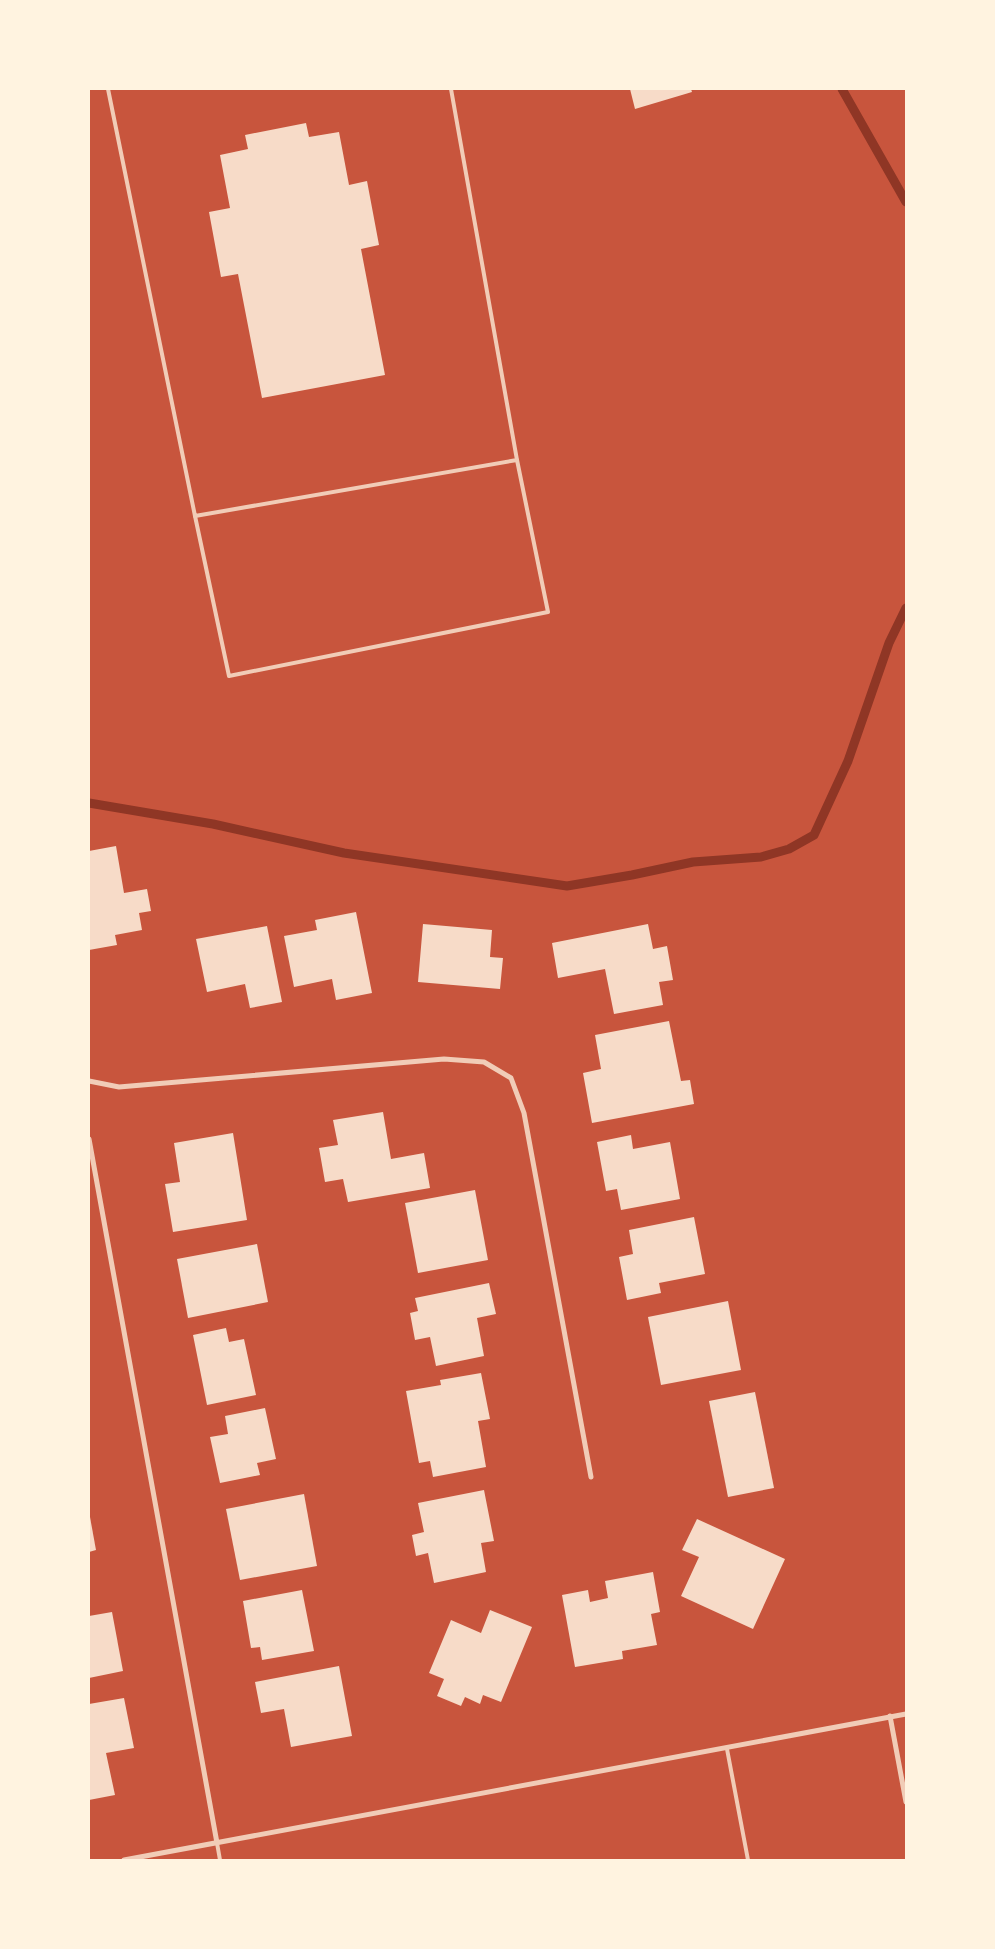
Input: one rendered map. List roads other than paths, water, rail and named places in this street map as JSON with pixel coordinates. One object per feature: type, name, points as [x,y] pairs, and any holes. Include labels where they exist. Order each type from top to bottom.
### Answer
[{"type":"street","points":[[89,1081],[119,1087],[444,1059],[484,1062],[511,1078],[524,1113],[591,1477]]},
{"type":"street","points":[[89,1138],[217,1843]]},
{"type":"street","points":[[124,1860],[727,1749],[906,1714]]},
{"type":"street","points":[[890,1716],[906,1802]]},
{"type":"lane","points":[[108,89],[229,676],[548,612],[517,460],[452,89]]},
{"type":"lane","points":[[195,516],[517,460]]},
{"type":"lane","points":[[727,1749],[748,1860]]},
{"type":"lane","points":[[217,1843],[220,1860]]},
{"type":"waterway","points":[[842,89],[906,202]]},
{"type":"waterway","points":[[89,803],[213,824],[344,853],[567,886],[693,862],[761,857],[789,849],[814,835],[848,761],[889,643],[906,608]]}]
